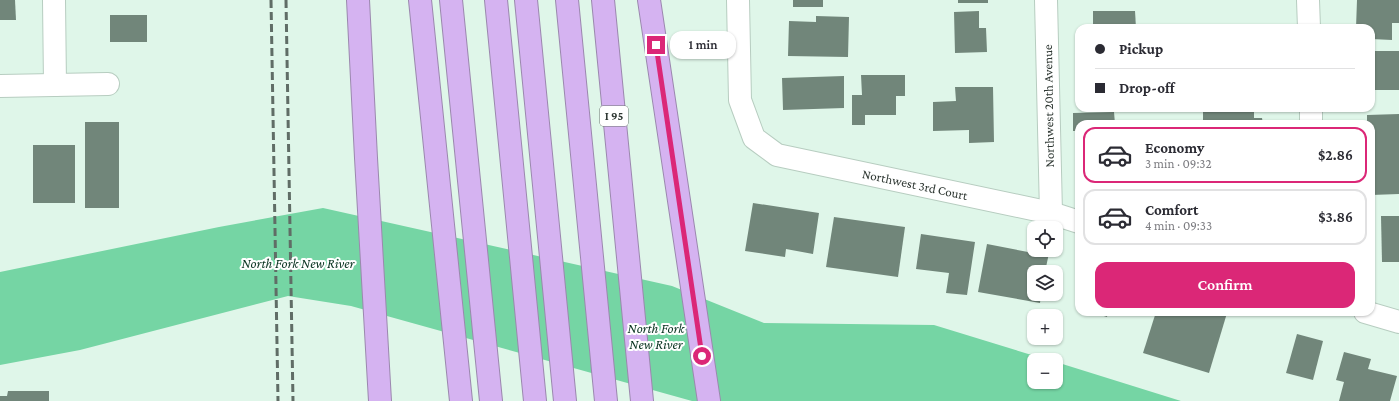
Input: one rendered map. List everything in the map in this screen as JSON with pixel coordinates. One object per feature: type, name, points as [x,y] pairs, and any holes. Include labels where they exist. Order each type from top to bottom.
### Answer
[{"type":"highway","points":[[358,0],[380,401]]},
{"type":"highway","points":[[420,0],[461,401]]},
{"type":"highway","points":[[451,0],[491,401]]},
{"type":"highway","points":[[496,0],[535,401]]},
{"type":"highway","points":[[526,0],[565,401]]},
{"type":"highway","points":[[567,0],[606,401]]},
{"type":"highway","name":"I 95","points":[[603,0],[642,401]]},
{"type":"highway","points":[[649,0],[709,401]]},
{"type":"street","points":[[54,0],[55,85]]},
{"type":"street","name":"Northwest 3rd Court","points":[[738,0],[740,100],[754,138],[777,154],[1050,213],[1075,221]]},
{"type":"street","name":"Northwest 20th Avenue","points":[[1046,0],[1050,213]]},
{"type":"street","points":[[1308,0],[1309,24]]},
{"type":"street","points":[[0,86],[108,84]]},
{"type":"street","points":[[1375,315],[1399,322]]},
{"type":"water","name":"North Fork New River","points":[[323,208],[672,286],[764,323],[934,325],[1027,354],[1027,389],[1063,389],[1063,364],[1181,401],[692,401],[351,306],[288,296],[80,350],[0,365],[0,272],[219,227]]},
{"type":"building","points":[[0,0],[15,0],[16,20],[0,20]]},
{"type":"building","points":[[793,0],[823,0],[823,7],[793,7]]},
{"type":"building","points":[[958,0],[988,0],[988,3],[958,3]]},
{"type":"building","points":[[1357,0],[1399,0],[1399,23],[1392,23],[1392,40],[1375,39],[1375,24],[1356,24]]},
{"type":"building","points":[[979,11],[979,28],[986,28],[987,52],[955,53],[954,12]]},
{"type":"building","points":[[1093,11],[1135,11],[1136,24],[1093,24]]},
{"type":"building","points":[[110,15],[147,15],[147,42],[110,42]]},
{"type":"building","points":[[816,16],[849,17],[848,57],[788,56],[789,21],[816,22]]},
{"type":"building","points":[[1375,51],[1399,51],[1399,90],[1375,90]]},
{"type":"building","points":[[861,75],[905,75],[905,96],[896,96],[896,115],[865,115],[865,125],[852,125],[852,95],[862,95]]},
{"type":"building","points":[[844,76],[844,108],[783,110],[782,78]]},
{"type":"building","points":[[955,87],[993,87],[994,142],[969,143],[969,130],[933,131],[933,102],[956,101]]},
{"type":"building","points":[[1114,112],[1115,120],[1075,120],[1075,131],[1073,131],[1073,113]]},
{"type":"building","points":[[1203,112],[1254,112],[1254,118],[1262,118],[1262,120],[1203,120]]},
{"type":"building","points":[[1399,114],[1399,194],[1375,195],[1375,120],[1367,120],[1367,115]]},
{"type":"building","points":[[85,122],[119,122],[119,208],[85,208]]},
{"type":"building","points":[[33,145],[75,145],[75,203],[33,203]]},
{"type":"building","points":[[753,203],[819,213],[813,254],[786,249],[785,257],[745,251]]},
{"type":"building","points":[[1381,216],[1399,216],[1399,262],[1382,262]]},
{"type":"building","points":[[834,217],[905,227],[898,277],[826,267]]},
{"type":"building","points":[[921,234],[975,242],[967,295],[946,293],[949,273],[916,269]]},
{"type":"building","points":[[987,244],[1027,252],[1027,257],[1048,257],[1046,265],[1027,265],[1027,301],[978,292]]},
{"type":"building","points":[[1029,301],[1040,301],[1040,303]]},
{"type":"building","points":[[1155,316],[1226,316],[1209,373],[1143,353]]},
{"type":"building","points":[[1297,334],[1323,341],[1313,380],[1286,373]]},
{"type":"building","points":[[1344,352],[1371,359],[1368,369],[1397,376],[1390,401],[1339,401],[1344,382],[1336,380]]},
{"type":"building","points":[[8,391],[49,391],[49,401],[0,401],[0,396],[7,396]]},
{"type":"railway","points":[[271,0],[278,401]]},
{"type":"railway","points":[[286,0],[293,401]]},
{"type":"route","points":[[656,45],[702,356]]}]
